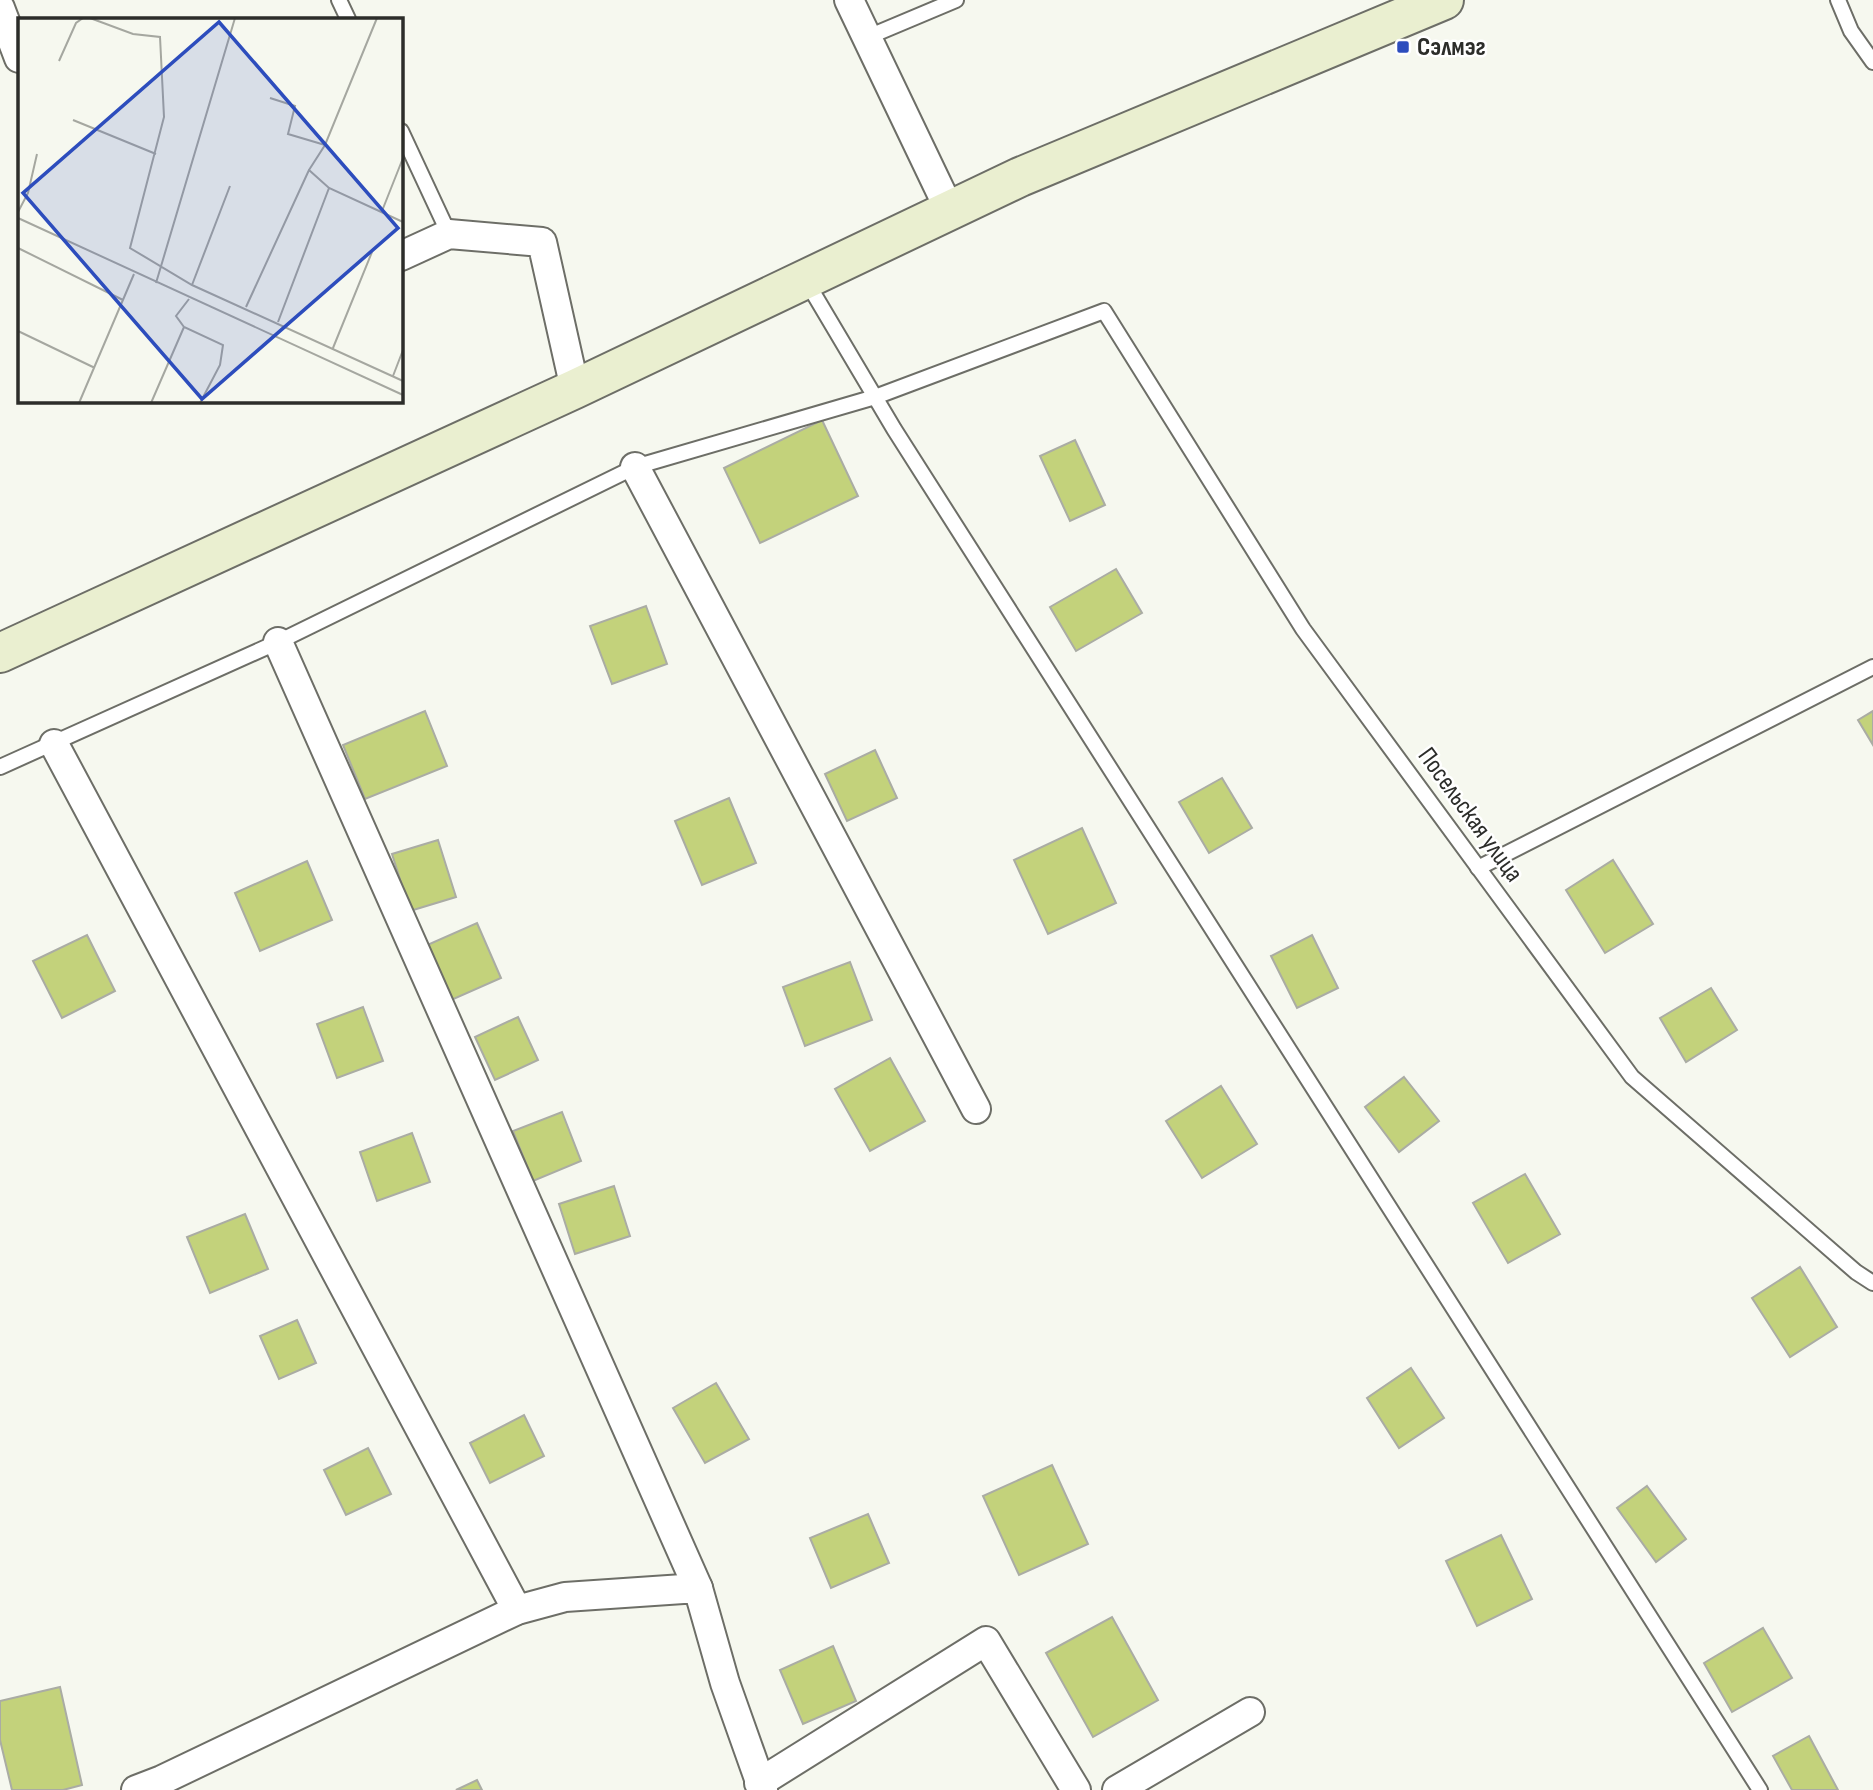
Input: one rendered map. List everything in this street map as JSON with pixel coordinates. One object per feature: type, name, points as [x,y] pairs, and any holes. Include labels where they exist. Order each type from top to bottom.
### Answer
[{"type":"main road","points":[[0,653],[575,389],[1032,172],[1444,0]]},
{"type":"street","points":[[849,0],[950,211]]},
{"type":"street","points":[[0,8],[18,55]]},
{"type":"street","points":[[402,256],[449,234],[542,242],[575,389]]},
{"type":"street","points":[[635,467],[976,1109]]},
{"type":"street","points":[[278,642],[698,1588],[725,1683],[761,1787],[986,1641],[1076,1790]]},
{"type":"street","points":[[54,744],[517,1610]]},
{"type":"street","points":[[155,1787],[517,1610],[565,1597],[698,1588]]},
{"type":"street","points":[[1117,1790],[1250,1712]]},
{"type":"lane","points":[[339,0],[348,18]]},
{"type":"lane","points":[[868,37],[956,0]]},
{"type":"lane","points":[[1838,0],[1850,31],[1873,62]]},
{"type":"lane","points":[[402,133],[449,234]]},
{"type":"lane","points":[[805,279],[875,397],[1760,1790]]},
{"type":"lane","name":"Посельская улица","points":[[875,397],[1104,311],[1303,629],[1632,1077],[1856,1272],[1873,1283]]},
{"type":"lane","points":[[0,767],[278,642],[635,467],[875,397]]},
{"type":"lane","points":[[1478,868],[1873,667]]},
{"type":"building","points":[[822,420],[858,496],[760,543],[724,468]]},
{"type":"building","points":[[1075,440],[1105,505],[1070,521],[1040,456]]},
{"type":"building","points":[[1116,569],[1142,613],[1076,651],[1050,607]]},
{"type":"building","points":[[646,606],[667,664],[612,684],[590,626]]},
{"type":"building","points":[[425,711],[447,766],[365,799],[343,745]]},
{"type":"building","points":[[1873,711],[1873,745],[1858,720]]},
{"type":"building","points":[[875,750],[897,798],[847,821],[825,774]]},
{"type":"building","points":[[1222,778],[1252,828],[1209,853],[1179,802]]},
{"type":"building","points":[[729,798],[756,863],[702,885],[675,821]]},
{"type":"building","points":[[1082,828],[1116,903],[1048,934],[1014,860]]},
{"type":"building","points":[[438,840],[456,897],[410,911],[392,854]]},
{"type":"building","points":[[1613,860],[1653,924],[1605,953],[1566,890]]},
{"type":"building","points":[[307,861],[332,920],[260,951],[235,893]]},
{"type":"building","points":[[477,923],[501,978],[449,1001],[425,946]]},
{"type":"building","points":[[87,935],[115,991],[62,1018],[33,961]]},
{"type":"building","points":[[1312,935],[1338,988],[1297,1008],[1271,956]]},
{"type":"building","points":[[850,962],[872,1020],[805,1046],[783,987]]},
{"type":"building","points":[[1711,988],[1737,1030],[1686,1062],[1660,1018]]},
{"type":"building","points":[[363,1007],[383,1061],[337,1078],[317,1024]]},
{"type":"building","points":[[518,1017],[538,1060],[495,1080],[475,1037]]},
{"type":"building","points":[[890,1058],[925,1121],[870,1151],[835,1089]]},
{"type":"building","points":[[1404,1077],[1439,1121],[1399,1152],[1365,1107]]},
{"type":"building","points":[[1221,1086],[1257,1144],[1202,1178],[1166,1121]]},
{"type":"building","points":[[562,1112],[581,1161],[533,1181],[513,1131]]},
{"type":"building","points":[[412,1133],[430,1182],[377,1201],[360,1152]]},
{"type":"building","points":[[1525,1174],[1560,1234],[1508,1263],[1473,1203]]},
{"type":"building","points":[[614,1186],[630,1236],[575,1254],[559,1204]]},
{"type":"building","points":[[245,1214],[268,1269],[210,1293],[187,1237]]},
{"type":"building","points":[[1800,1267],[1837,1327],[1790,1357],[1752,1298]]},
{"type":"building","points":[[297,1320],[316,1363],[279,1379],[260,1336]]},
{"type":"building","points":[[1411,1368],[1444,1418],[1399,1448],[1367,1398]]},
{"type":"building","points":[[716,1383],[749,1439],[705,1463],[673,1408]]},
{"type":"building","points":[[524,1415],[544,1456],[490,1483],[470,1443]]},
{"type":"building","points":[[368,1448],[391,1494],[346,1515],[324,1470]]},
{"type":"building","points":[[1052,1465],[1088,1544],[1019,1575],[983,1496]]},
{"type":"building","points":[[1647,1486],[1686,1539],[1656,1562],[1617,1508]]},
{"type":"building","points":[[868,1514],[889,1563],[831,1588],[810,1538]]},
{"type":"building","points":[[1501,1535],[1532,1599],[1477,1626],[1446,1561]]},
{"type":"building","points":[[1112,1617],[1158,1700],[1093,1737],[1046,1653]]},
{"type":"building","points":[[1763,1628],[1792,1678],[1732,1712],[1704,1663]]},
{"type":"building","points":[[833,1646],[856,1701],[803,1724],[780,1670]]},
{"type":"building","points":[[60,1687],[82,1785],[63,1790],[12,1790],[0,1740],[0,1701]]},
{"type":"building","points":[[1809,1736],[1838,1790],[1792,1790],[1773,1756]]},
{"type":"building","points":[[477,1780],[482,1790],[456,1790]]},
{"type":"place","name":"Сэлмэг","points":[[1403,47]]}]
